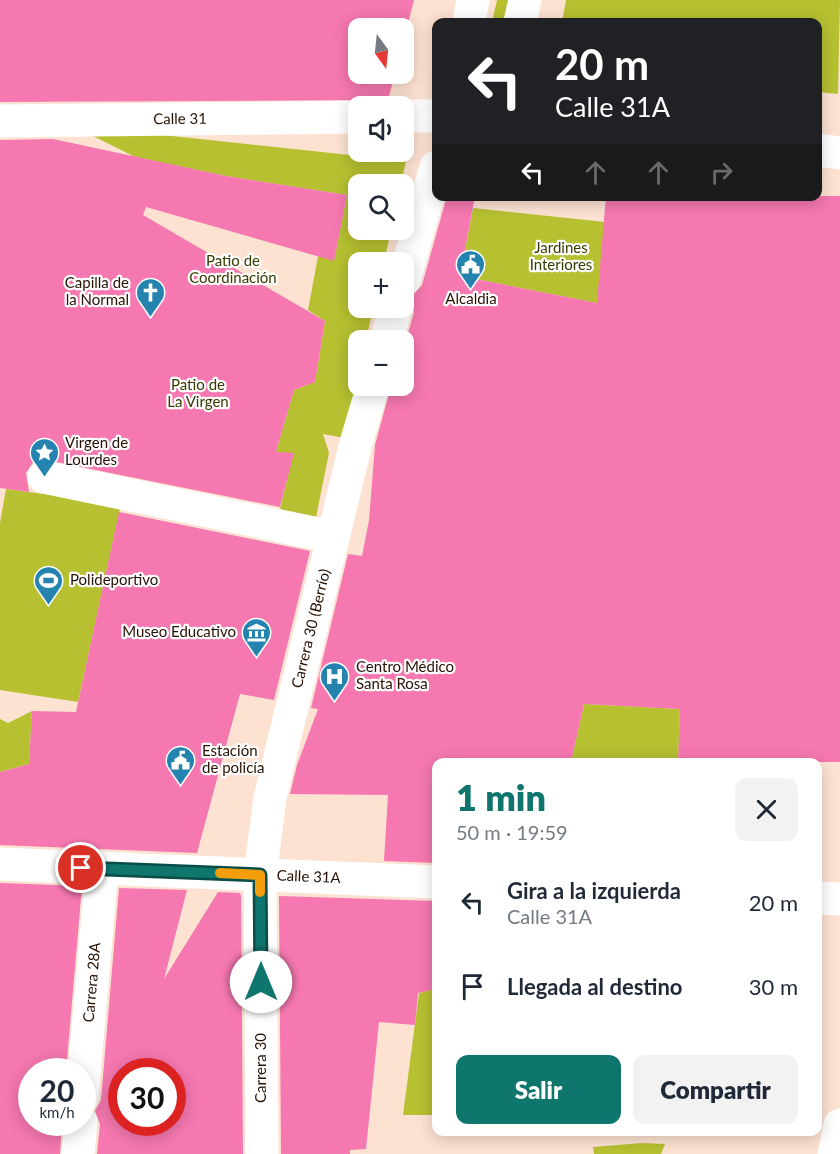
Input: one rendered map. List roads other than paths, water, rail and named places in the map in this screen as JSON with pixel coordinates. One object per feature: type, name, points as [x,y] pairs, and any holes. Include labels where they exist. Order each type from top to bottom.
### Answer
[{"type":"street","points":[[470,18],[473,0]]},
{"type":"street","points":[[521,18],[525,0]]},
{"type":"street","points":[[414,116],[432,116]]},
{"type":"street","name":"Calle 31","points":[[0,121],[348,117]]},
{"type":"street","points":[[822,151],[840,153]]},
{"type":"street","points":[[412,252],[432,181]]},
{"type":"street","name":"Carrera 30 (Berrío)","points":[[260,875],[270,798],[333,537],[370,396]]},
{"type":"street","points":[[44,477],[333,537]]},
{"type":"street","name":"Calle 31A","points":[[0,864],[432,882]]},
{"type":"street","name":"Carrera 28A","points":[[85,1058],[102,868]]},
{"type":"street","name":"Carrera 30","points":[[260,875],[262,1154]]},
{"type":"street","points":[[822,898],[840,899]]},
{"type":"street","points":[[834,1154],[840,1125]]},
{"type":"street","points":[[78,1154],[80,1136]]},
{"type":"place","name":"Alcaldia","points":[[471,290]]},
{"type":"place","name":"Capilla de la Normal","points":[[150,318]]},
{"type":"place","name":"Virgen de Lourdes","points":[[44,478]]},
{"type":"place","name":"Polideportivo","points":[[49,606]]},
{"type":"place","name":"Museo Educativo","points":[[257,658]]},
{"type":"place","name":"Centro Médico Santa Rosa","points":[[335,702]]},
{"type":"place","name":"Estación de policía","points":[[181,786]]},
{"type":"park label","name":"Jardines Interiores","points":[[561,256]]},
{"type":"park label","name":"Patio de Coordinación","points":[[233,270]]},
{"type":"park label","name":"Patio de La Virgen","points":[[198,394]]}]
